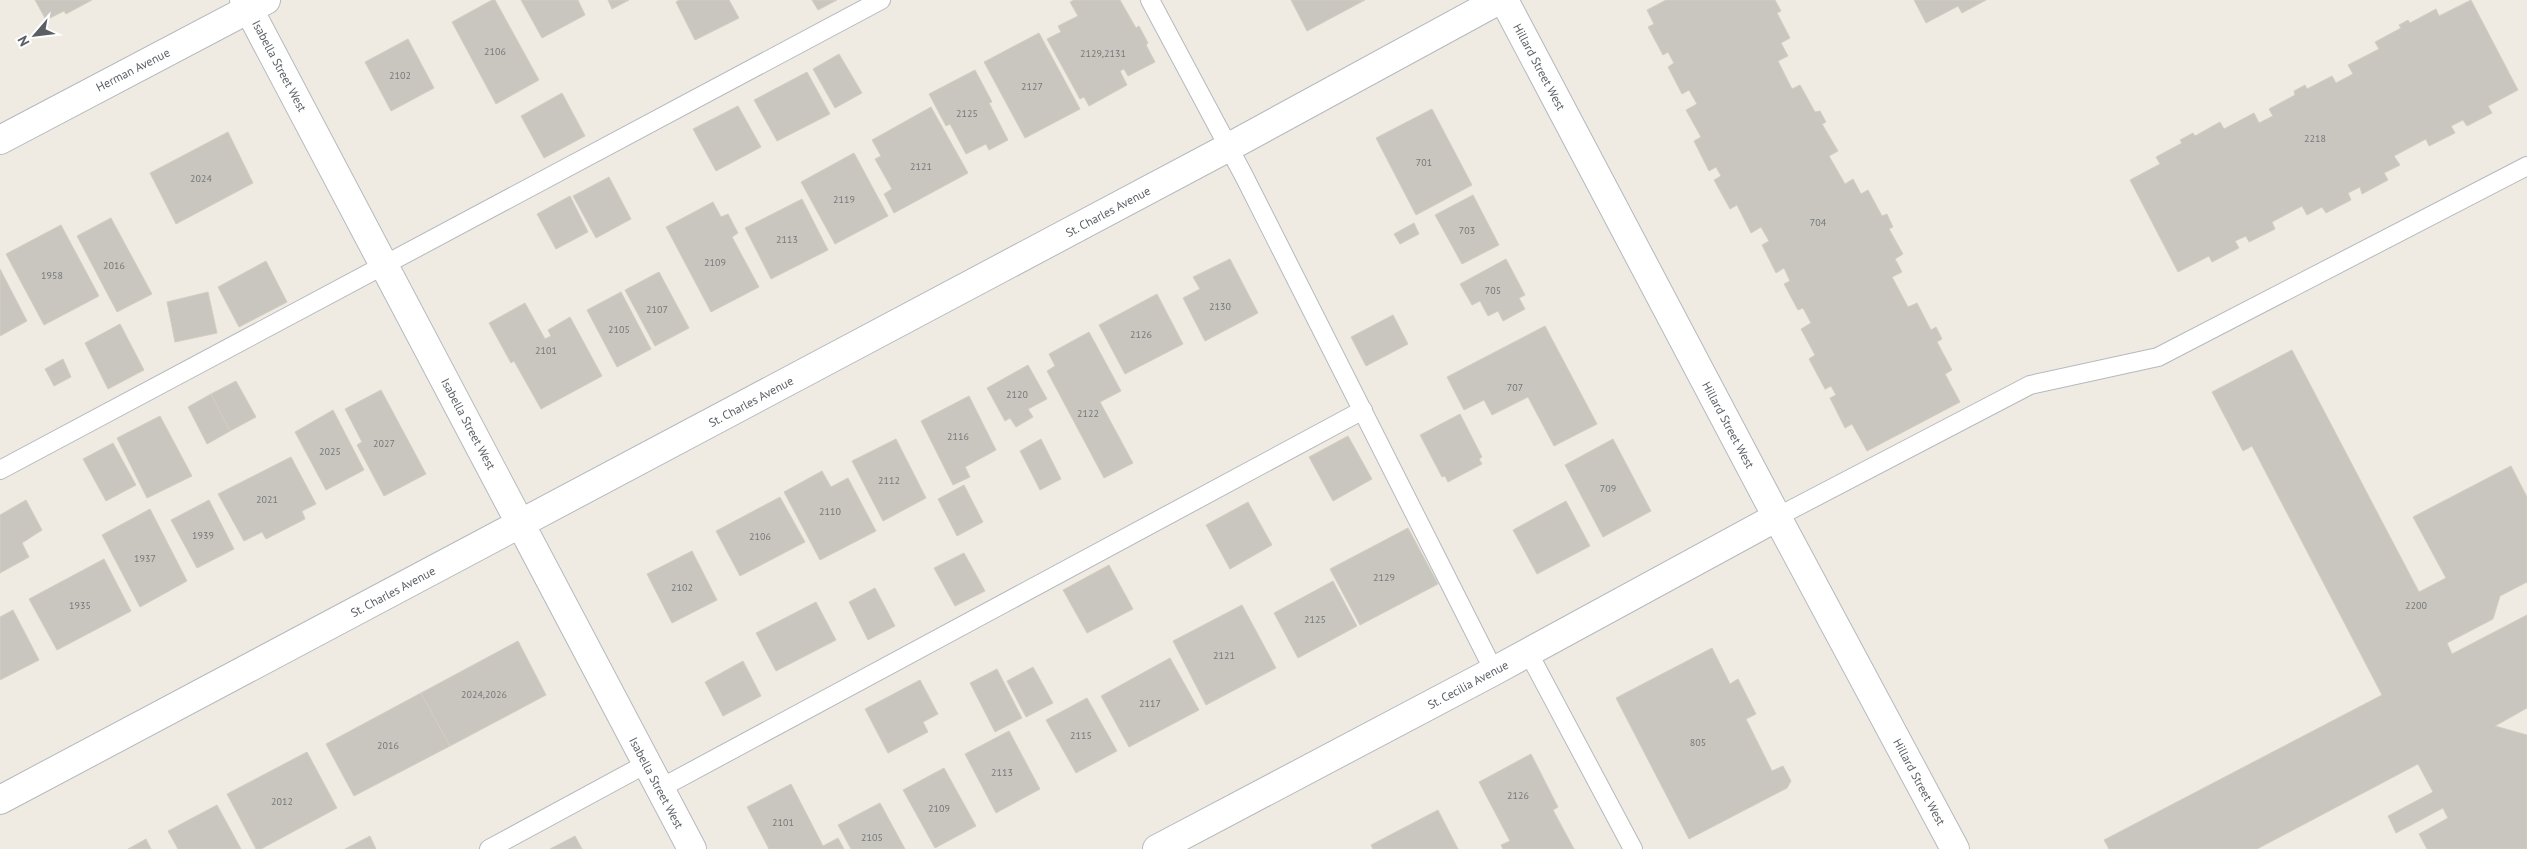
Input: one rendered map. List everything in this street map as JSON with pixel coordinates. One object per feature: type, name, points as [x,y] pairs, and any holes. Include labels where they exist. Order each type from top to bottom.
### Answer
[{"type":"street","name":"St. Charles Avenue","points":[[0,800],[1229,147],[1499,0]]},
{"type":"street","name":"Hillard Street West","points":[[1504,0],[1955,849]]},
{"type":"street","name":"Isabella Street West","points":[[253,3],[385,265],[692,849]]},
{"type":"street","name":"Herman Avenue","points":[[0,140],[253,3]]},
{"type":"street","name":"St. Cecilia Avenue","points":[[1157,849],[1494,671],[1777,517]]},
{"type":"lane","points":[[0,470],[881,0]]},
{"type":"lane","points":[[1150,0],[1229,147],[1494,671]]},
{"type":"lane","points":[[1777,517],[2030,385],[2158,357],[2527,166]]},
{"type":"lane","points":[[659,789],[1363,410]]},
{"type":"lane","points":[[1528,652],[1633,849]]},
{"type":"lane","points":[[489,849],[646,764]]},
{"type":"building","points":[[35,0],[92,0],[66,14],[64,11],[46,20]]},
{"type":"building","points":[[495,0],[539,80],[496,104],[452,22]]},
{"type":"building","points":[[521,0],[578,0],[585,15],[542,38]]},
{"type":"building","points":[[608,0],[629,0],[612,9]]},
{"type":"building","points":[[679,0],[729,0],[739,18],[695,40],[676,2]]},
{"type":"building","points":[[812,0],[837,0],[818,10]]},
{"type":"building","points":[[1074,0],[1120,0],[1136,28],[1139,26],[1155,62],[1128,76],[1124,69],[1120,71],[1127,85],[1089,106],[1084,97],[1080,99],[1047,39],[1061,32],[1058,26],[1078,16],[1070,2]]},
{"type":"building","points":[[1291,0],[1365,0],[1307,31]]},
{"type":"building","points":[[1666,0],[1775,0],[1781,11],[1777,13],[1790,38],[1781,43],[1788,56],[1778,61],[1792,89],[1800,85],[1815,112],[1820,111],[1826,122],[1822,124],[1838,151],[1829,156],[1845,184],[1853,179],[1861,194],[1868,190],[1882,216],[1887,214],[1893,227],[1889,229],[1903,254],[1895,259],[1902,272],[1892,277],[1908,307],[1917,303],[1931,330],[1936,327],[1942,339],[1937,342],[1952,370],[1945,374],[1960,402],[1867,451],[1852,424],[1845,428],[1830,398],[1836,395],[1831,386],[1825,389],[1809,359],[1815,355],[1801,329],[1811,323],[1803,308],[1798,310],[1784,284],[1790,281],[1784,268],[1776,273],[1762,245],[1769,241],[1761,227],[1751,233],[1737,205],[1730,209],[1714,180],[1721,176],[1716,167],[1709,171],[1694,141],[1701,137],[1686,110],[1697,104],[1689,90],[1682,94],[1668,67],[1674,63],[1668,52],[1663,55],[1648,27],[1654,24],[1647,10]]},
{"type":"building","points":[[1914,0],[1986,0],[1962,13],[1958,6],[1926,23]]},
{"type":"building","points":[[2471,0],[2518,90],[2488,106],[2492,113],[2467,126],[2463,120],[2451,126],[2455,133],[2429,146],[2426,139],[2394,156],[2400,165],[2384,173],[2388,180],[2362,194],[2360,187],[2348,193],[2351,200],[2326,213],[2322,207],[2307,215],[2302,206],[2272,222],[2275,229],[2249,242],[2246,236],[2235,241],[2239,248],[2212,262],[2209,256],[2178,272],[2130,180],[2160,164],[2156,157],[2182,143],[2180,140],[2193,133],[2195,136],[2220,122],[2224,129],[2254,113],[2259,123],[2273,116],[2269,109],[2295,95],[2294,91],[2305,85],[2307,89],[2332,76],[2336,83],[2353,74],[2348,65],[2379,49],[2375,42],[2401,28],[2399,25],[2408,20],[2410,23],[2436,9],[2439,16]]},
{"type":"building","points":[[1039,33],[1080,109],[1025,138],[984,62]]},
{"type":"building","points":[[408,39],[434,88],[391,111],[365,62]]},
{"type":"building","points":[[839,54],[862,93],[835,108],[813,69]]},
{"type":"building","points":[[975,70],[992,102],[989,103],[1008,140],[989,150],[986,144],[966,154],[950,124],[946,126],[929,94]]},
{"type":"building","points":[[807,72],[830,114],[777,141],[754,100]]},
{"type":"building","points":[[562,93],[585,136],[544,158],[521,116]]},
{"type":"building","points":[[738,106],[761,147],[716,171],[693,129]]},
{"type":"building","points":[[931,107],[968,173],[894,213],[884,194],[892,189],[875,159],[881,156],[872,140]]},
{"type":"building","points":[[1432,109],[1472,185],[1416,215],[1376,138]]},
{"type":"building","points":[[228,132],[253,183],[176,224],[150,173]]},
{"type":"building","points":[[854,153],[888,216],[835,244],[801,182]]},
{"type":"building","points":[[609,177],[631,219],[596,238],[573,196]]},
{"type":"building","points":[[1473,195],[1499,245],[1462,264],[1435,215]]},
{"type":"building","points":[[570,196],[588,232],[556,249],[537,214]]},
{"type":"building","points":[[802,199],[828,250],[771,279],[745,228]]},
{"type":"building","points":[[713,202],[721,217],[728,214],[738,233],[732,237],[759,287],[711,312],[666,227]]},
{"type":"building","points":[[111,218],[152,294],[117,312],[77,236]]},
{"type":"building","points":[[1414,223],[1419,234],[1400,244],[1394,234]]},
{"type":"building","points":[[61,225],[99,296],[44,325],[6,254]]},
{"type":"building","points":[[1230,259],[1258,313],[1205,341],[1183,298],[1200,289],[1193,277]]},
{"type":"building","points":[[1506,259],[1525,295],[1519,298],[1525,309],[1503,321],[1498,311],[1488,316],[1480,301],[1472,305],[1460,284]]},
{"type":"building","points":[[266,261],[287,302],[239,327],[218,287]]},
{"type":"building","points":[[0,269],[27,321],[0,336]]},
{"type":"building","points":[[659,272],[689,328],[655,346],[625,290]]},
{"type":"building","points":[[208,292],[217,333],[175,342],[167,302]]},
{"type":"building","points":[[621,292],[651,349],[617,367],[587,310]]},
{"type":"building","points":[[1157,294],[1183,344],[1125,374],[1099,325]]},
{"type":"building","points":[[525,303],[545,339],[551,336],[548,330],[570,317],[602,376],[541,409],[514,361],[511,363],[489,323]]},
{"type":"building","points":[[1393,315],[1408,344],[1366,366],[1351,337]]},
{"type":"building","points":[[120,324],[144,370],[108,389],[85,343]]},
{"type":"building","points":[[1545,326],[1597,424],[1554,446],[1528,397],[1492,415],[1484,400],[1464,410],[1447,377]]},
{"type":"building","points":[[1089,332],[1121,391],[1100,402],[1133,463],[1104,478],[1047,371],[1055,366],[1049,354]]},
{"type":"building","points":[[2292,350],[2419,592],[2446,578],[2413,517],[2511,466],[2527,497],[2527,582],[2500,596],[2493,619],[2447,643],[2452,654],[2527,615],[2527,708],[2495,726],[2527,735],[2527,849],[2427,849],[2419,834],[2448,818],[2443,808],[2396,833],[2388,816],[2433,792],[2418,764],[2257,849],[2109,849],[2104,840],[2382,695],[2252,446],[2243,451],[2212,392]]},
{"type":"building","points":[[63,359],[71,377],[54,386],[45,369]]},
{"type":"building","points":[[1028,365],[1047,399],[1028,409],[1033,417],[1016,427],[1010,418],[1005,421],[987,388]]},
{"type":"building","points":[[236,381],[256,417],[230,431],[211,394]]},
{"type":"building","points":[[381,390],[426,474],[384,496],[357,445],[362,442],[345,409]]},
{"type":"building","points":[[211,394],[230,431],[207,444],[188,407]]},
{"type":"building","points":[[969,396],[996,450],[965,467],[970,477],[953,485],[921,421]]},
{"type":"building","points":[[333,410],[364,470],[326,490],[295,432]]},
{"type":"building","points":[[1460,414],[1482,457],[1479,459],[1482,464],[1448,482],[1445,476],[1442,477],[1420,435]]},
{"type":"building","points":[[160,416],[192,476],[147,498],[117,438]]},
{"type":"building","points":[[1348,436],[1372,479],[1333,501],[1309,457]]},
{"type":"building","points":[[896,439],[926,498],[883,521],[852,461]]},
{"type":"building","points":[[1041,439],[1061,479],[1040,490],[1020,451]]},
{"type":"building","points":[[1613,439],[1651,511],[1603,537],[1565,465]]},
{"type":"building","points":[[113,443],[136,485],[106,501],[83,459]]},
{"type":"building","points":[[291,457],[316,504],[302,511],[305,519],[266,539],[262,532],[244,541],[218,494]]},
{"type":"building","points":[[822,471],[831,487],[848,478],[876,531],[820,560],[784,492]]},
{"type":"building","points":[[964,485],[983,522],[957,536],[938,499]]},
{"type":"building","points":[[780,497],[805,542],[740,576],[716,531]]},
{"type":"building","points":[[26,500],[42,530],[22,543],[29,557],[0,573],[0,515]]},
{"type":"building","points":[[209,500],[234,549],[197,568],[171,520]]},
{"type":"building","points":[[1566,501],[1590,546],[1537,574],[1513,530]]},
{"type":"building","points":[[1248,502],[1272,545],[1230,569],[1206,525]]},
{"type":"building","points":[[150,509],[187,581],[140,607],[102,535]]},
{"type":"building","points":[[1408,528],[1438,584],[1360,625],[1330,569]]},
{"type":"building","points":[[692,551],[717,600],[672,623],[647,574]]},
{"type":"building","points":[[964,553],[985,591],[955,606],[934,568]]},
{"type":"building","points":[[104,559],[131,611],[57,650],[29,599]]},
{"type":"building","points":[[1109,565],[1133,609],[1087,633],[1063,590]]},
{"type":"building","points":[[1333,581],[1357,626],[1298,658],[1274,613]]},
{"type":"building","points":[[875,588],[895,626],[868,640],[849,602]]},
{"type":"building","points":[[816,602],[836,640],[776,671],[756,633]]},
{"type":"building","points":[[1242,605],[1276,668],[1206,705],[1173,641]]},
{"type":"building","points":[[13,610],[39,660],[0,680],[0,617]]},
{"type":"building","points":[[518,641],[546,695],[450,746],[421,693]]},
{"type":"building","points":[[1712,648],[1730,684],[1738,679],[1756,714],[1746,719],[1772,771],[1783,766],[1791,781],[1787,788],[1689,839],[1616,698]]},
{"type":"building","points":[[1170,658],[1199,710],[1129,747],[1101,696]]},
{"type":"building","points":[[743,661],[761,696],[723,716],[705,682]]},
{"type":"building","points":[[1033,667],[1053,703],[1026,717],[1007,681]]},
{"type":"building","points":[[997,669],[1022,718],[995,732],[970,683]]},
{"type":"building","points":[[920,680],[938,714],[923,722],[928,732],[888,753],[865,709]]},
{"type":"building","points":[[421,693],[450,746],[354,796],[326,744]]},
{"type":"building","points":[[1087,698],[1117,751],[1076,773],[1046,720]]},
{"type":"building","points":[[1009,731],[1040,789],[996,813],[965,754]]},
{"type":"building","points":[[307,752],[337,808],[261,849],[256,849],[227,794]]},
{"type":"building","points":[[1531,754],[1558,807],[1553,810],[1574,849],[1503,849],[1501,845],[1510,841],[1479,782]]},
{"type":"building","points":[[944,768],[976,826],[935,848],[903,790]]},
{"type":"building","points":[[791,784],[823,846],[838,838],[844,849],[769,849],[747,807]]},
{"type":"building","points":[[880,803],[905,849],[851,849],[838,825]]},
{"type":"building","points":[[217,805],[241,849],[178,849],[168,831]]},
{"type":"building","points":[[1438,810],[1458,849],[1373,849],[1371,845]]},
{"type":"building","points":[[370,836],[376,849],[345,849]]},
{"type":"building","points":[[575,836],[582,849],[550,849]]},
{"type":"building","points":[[146,839],[151,849],[128,849]]}]
